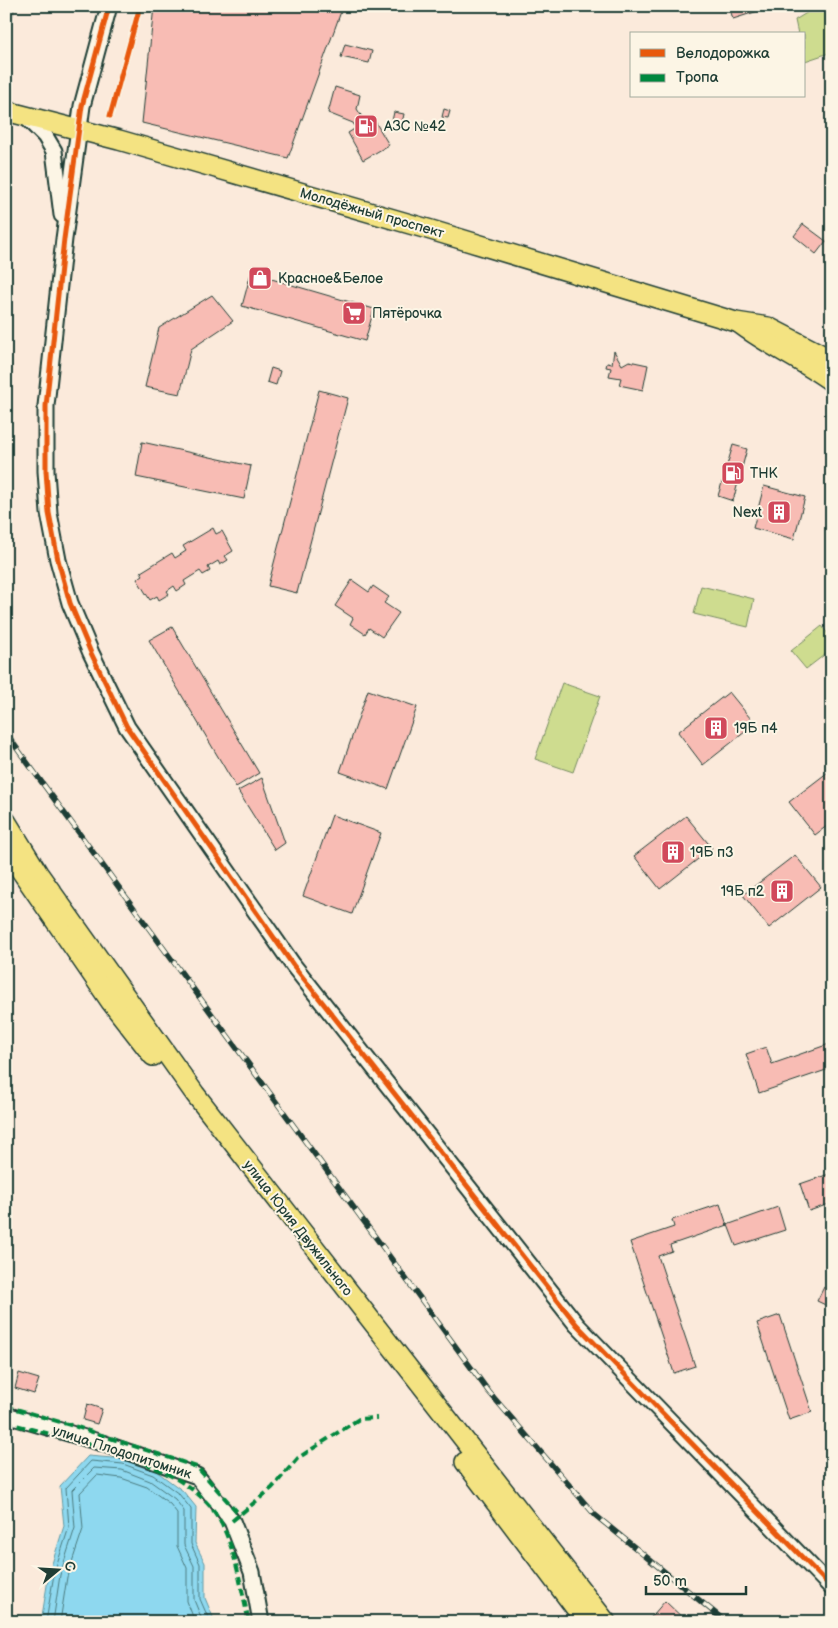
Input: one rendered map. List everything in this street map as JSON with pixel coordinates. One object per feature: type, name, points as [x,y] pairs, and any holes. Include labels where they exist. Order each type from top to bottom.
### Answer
[{"type":"main road","name":"Молодёжный проспект","points":[[15,113],[431,230],[736,322],[768,327],[832,360]]},
{"type":"main road","name":"Молодёжный проспект","points":[[736,322],[763,342],[793,357],[832,382]]},
{"type":"main road","name":"улица Юрия Двужильного","points":[[6,821],[38,873],[195,1094],[606,1622]]},
{"type":"main road","name":"улица Юрия Двужильного","points":[[6,849],[112,1002],[586,1622]]},
{"type":"street","points":[[109,6],[82,106],[64,239],[46,406],[46,471],[49,513],[58,560],[70,603],[91,653],[127,726],[293,965],[577,1326],[832,1588]]},
{"type":"street","points":[[15,113],[46,136],[54,151],[64,239]]},
{"type":"street","name":"улица Плодопитомник","points":[[6,1415],[102,1443],[197,1476],[232,1521],[252,1572],[261,1622]]},
{"type":"green space","points":[[818,6],[832,6],[832,52],[806,61],[806,32],[798,32],[795,20]]},
{"type":"green space","points":[[701,586],[754,599],[748,627],[694,614]]},
{"type":"green space","points":[[822,626],[832,639],[832,649],[806,669],[791,651]]},
{"type":"green space","points":[[562,683],[600,696],[573,772],[535,759]]},
{"type":"water","points":[[88,1456],[125,1459],[156,1471],[183,1491],[196,1507],[195,1543],[205,1563],[205,1598],[215,1622],[41,1622],[49,1573],[64,1526],[60,1486]]},
{"type":"building","points":[[154,6],[343,6],[288,158],[142,123]]},
{"type":"building","points":[[729,6],[774,6],[733,19]]},
{"type":"building","points":[[345,44],[372,51],[369,63],[341,57]]},
{"type":"building","name":"АЗС №42","points":[[335,87],[360,95],[357,109],[366,123],[373,118],[389,145],[363,160],[348,133],[356,128],[353,123],[328,113]]},
{"type":"building","points":[[444,109],[450,111],[448,118],[442,117]]},
{"type":"building","points":[[394,112],[404,114],[402,123],[392,121]]},
{"type":"building","points":[[803,224],[826,241],[816,254],[794,236]]},
{"type":"building","points":[[251,273],[374,309],[365,341],[242,306]]},
{"type":"building","points":[[212,295],[233,321],[191,349],[180,394],[145,387],[159,328]]},
{"type":"building","points":[[614,351],[622,365],[629,361],[648,365],[643,390],[619,385],[621,378],[609,376],[611,368],[606,367],[607,363],[612,364]]},
{"type":"building","points":[[271,368],[280,371],[276,385],[267,382]]},
{"type":"building","points":[[319,390],[348,398],[297,593],[268,586]]},
{"type":"building","points":[[142,442],[251,466],[244,499],[136,477]]},
{"type":"building","name":"ТНК","points":[[733,445],[747,449],[733,501],[718,496]]},
{"type":"building","name":"Next","points":[[764,486],[805,497],[794,539],[753,528]]},
{"type":"building","points":[[213,528],[216,534],[222,531],[233,551],[225,556],[228,560],[220,565],[218,561],[208,567],[210,571],[203,575],[200,571],[184,581],[186,585],[177,591],[174,586],[167,591],[169,594],[159,600],[157,596],[150,600],[137,579],[143,575],[141,572],[172,553],[175,558],[186,551],[183,546]]},
{"type":"building","points":[[352,580],[369,592],[373,586],[389,597],[384,603],[399,613],[382,637],[369,628],[365,634],[350,624],[353,618],[335,606]]},
{"type":"building","points":[[172,627],[259,773],[236,787],[149,640]]},
{"type":"building","points":[[368,690],[417,707],[388,789],[340,772]]},
{"type":"building","name":"19Б п4","points":[[729,692],[755,724],[703,765],[678,732]]},
{"type":"building","points":[[832,769],[832,822],[815,835],[789,802]]},
{"type":"building","points":[[262,778],[285,843],[275,850],[238,791]]},
{"type":"building","points":[[332,815],[381,833],[352,914],[303,896]]},
{"type":"building","name":"19Б п3","points":[[686,816],[712,848],[660,889],[634,856]]},
{"type":"building","name":"19Б п2","points":[[795,855],[821,887],[769,928],[743,895]]},
{"type":"building","points":[[832,1043],[832,1068],[759,1093],[746,1054],[766,1047],[772,1064]]},
{"type":"building","points":[[832,1173],[832,1203],[809,1211],[800,1184]]},
{"type":"building","points":[[720,1204],[727,1225],[778,1207],[785,1230],[736,1246],[728,1225],[670,1245],[672,1251],[658,1256],[695,1366],[674,1373],[630,1242],[674,1227],[672,1220]]},
{"type":"building","points":[[824,1287],[832,1291],[832,1308],[817,1301]]},
{"type":"building","points":[[780,1315],[812,1412],[789,1420],[757,1323]]},
{"type":"building","points":[[19,1373],[39,1379],[34,1394],[15,1388]]},
{"type":"building","points":[[87,1404],[102,1409],[97,1424],[83,1420]]},
{"type":"building","points":[[665,1601],[687,1622],[647,1622]]},
{"type":"railway","points":[[6,39],[12,6]]},
{"type":"railway","points":[[6,730],[13,743],[489,1392],[595,1515],[726,1622]]},
{"type":"marked path","points":[[6,1406],[77,1427],[197,1467],[240,1515]]},
{"type":"marked path","points":[[232,1521],[272,1488],[298,1458],[359,1419],[377,1418]]},
{"type":"marked path","points":[[6,1422],[123,1455],[153,1467],[180,1481],[203,1498],[219,1519],[230,1543],[249,1622]]},
{"type":"cycle path","points":[[109,6],[82,106],[64,239],[46,406],[46,471],[49,513],[58,560],[70,603],[91,653],[127,727],[293,965],[577,1325],[832,1588]]},
{"type":"cycle path","points":[[110,116],[140,6]]},
{"type":"place","name":"АЗС №42","points":[[366,126]]},
{"type":"place","name":"Красное&Белое","points":[[260,278]]},
{"type":"place","name":"Пятёрочка","points":[[354,313]]},
{"type":"place","name":"ТНК","points":[[733,473]]},
{"type":"place","name":"Next","points":[[779,512]]},
{"type":"place","name":"19Б п4","points":[[716,728]]},
{"type":"place","name":"19Б п3","points":[[673,852]]},
{"type":"place","name":"19Б п2","points":[[782,891]]}]
